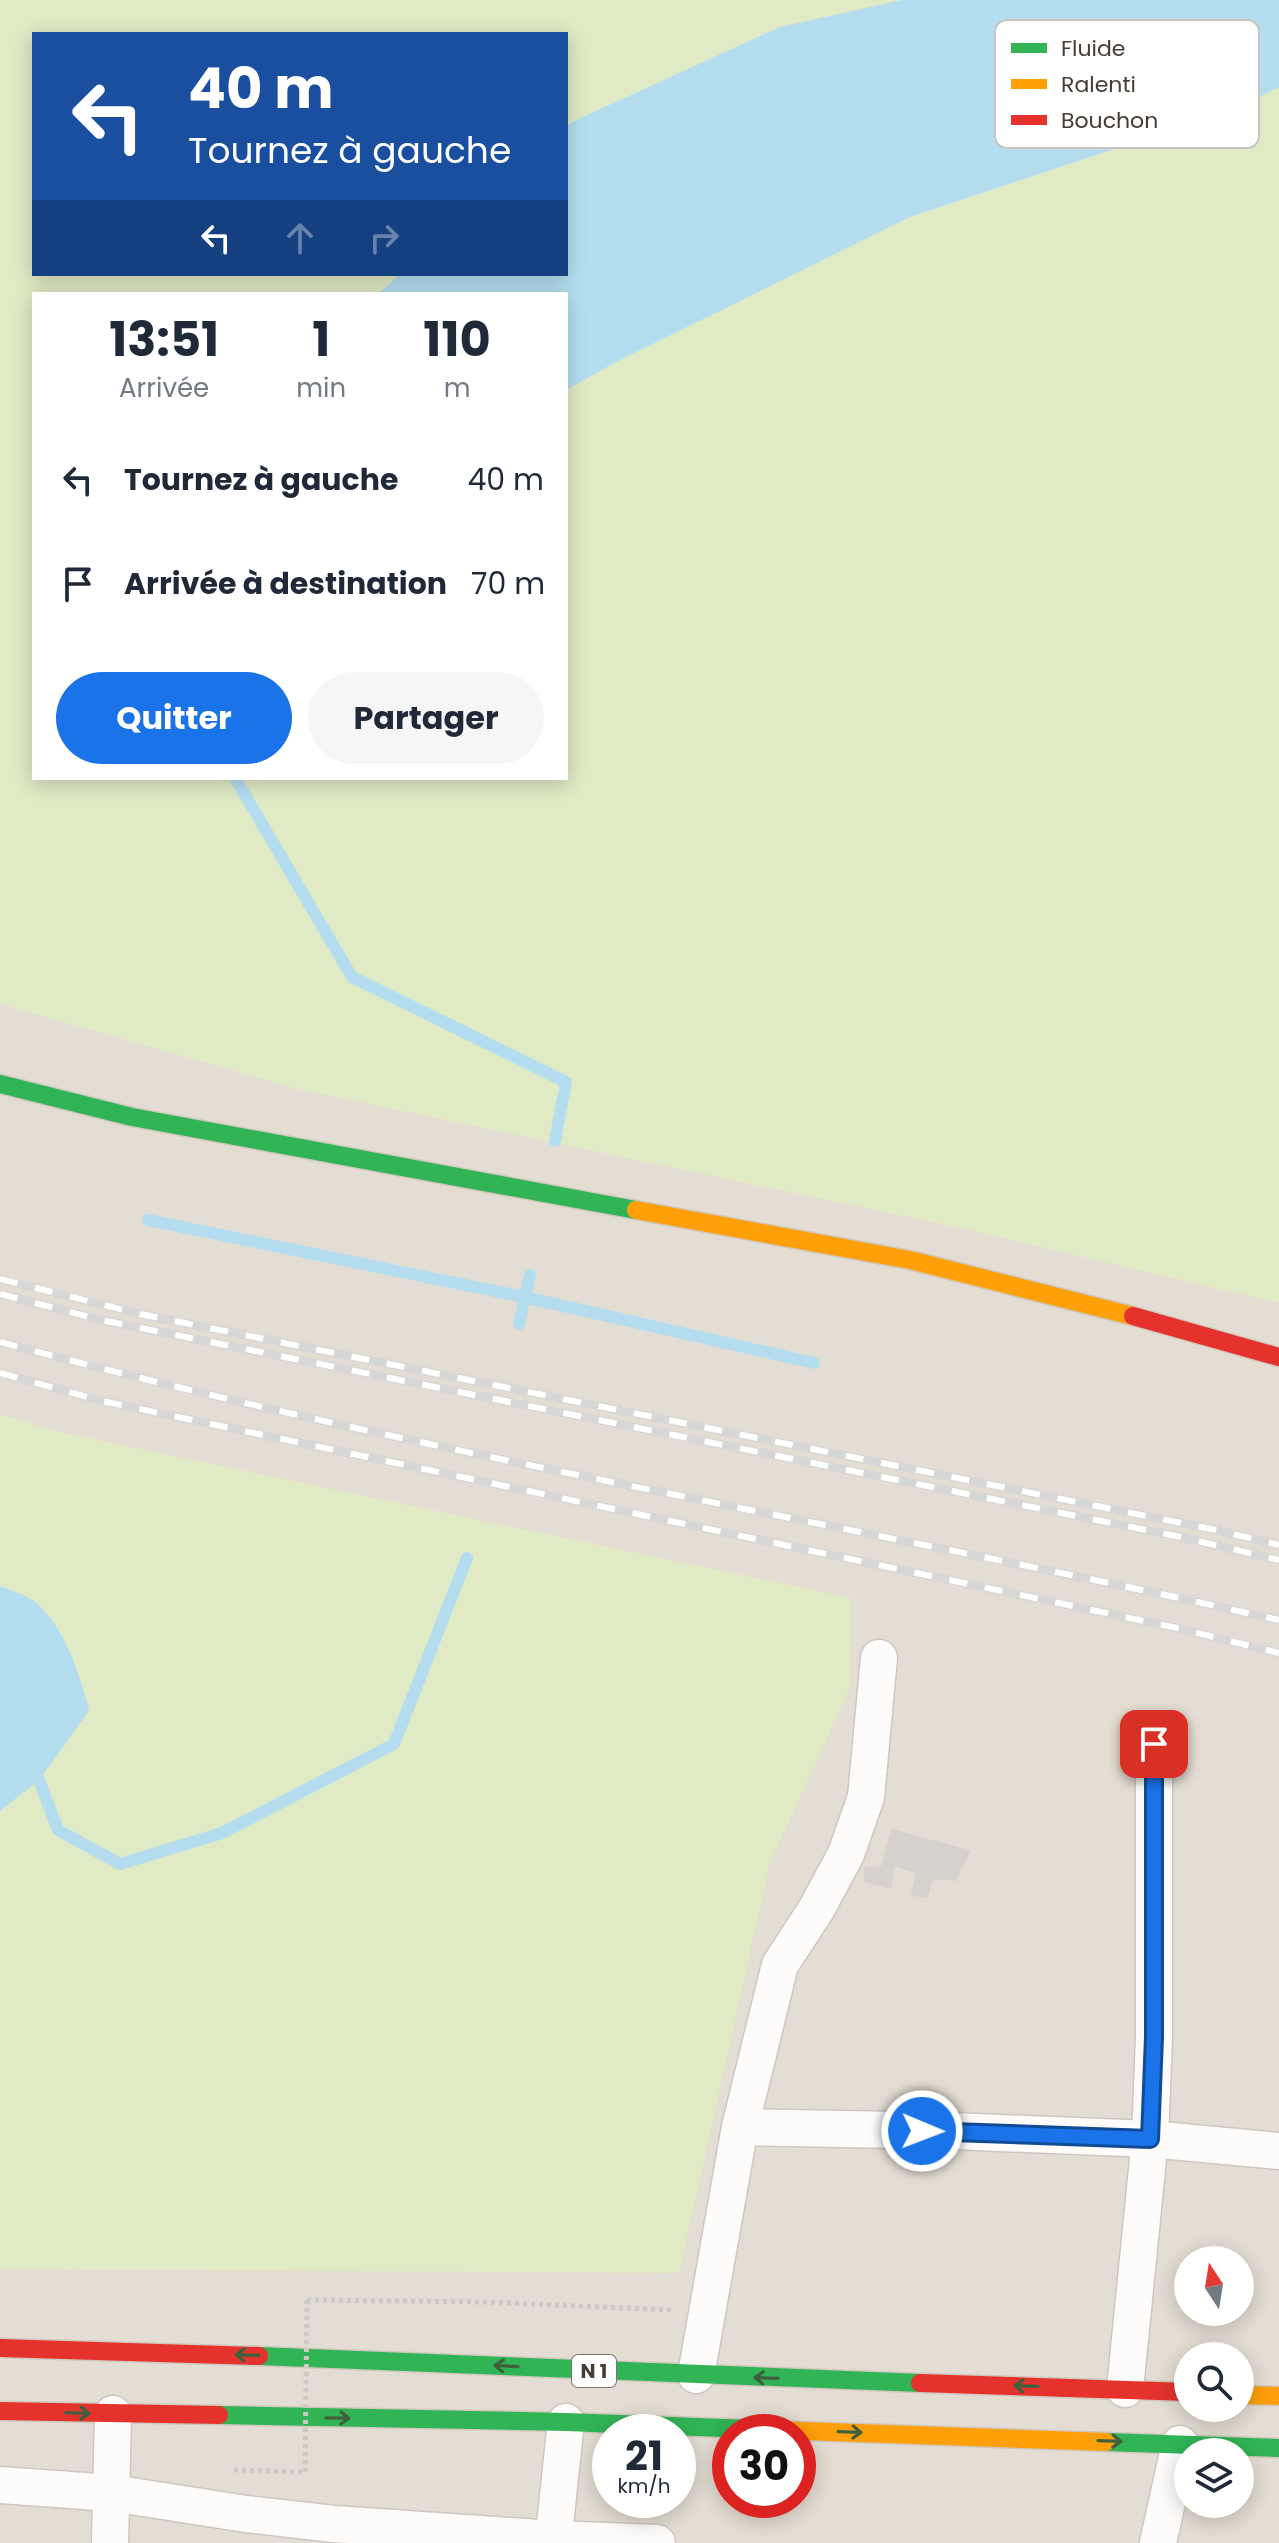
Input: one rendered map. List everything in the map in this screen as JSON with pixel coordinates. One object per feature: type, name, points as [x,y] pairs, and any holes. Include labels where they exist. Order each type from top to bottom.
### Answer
[{"type":"main road","points":[[0,1084],[132,1117],[910,1260],[1165,1324],[1279,1357]]},
{"type":"main road","name":"N 1","points":[[0,2348],[289,2356],[696,2375],[1174,2391]]},
{"type":"main road","points":[[1254,2395],[1279,2396]]},
{"type":"main road","points":[[0,2411],[566,2422],[1174,2444]]},
{"type":"main road","points":[[1254,2447],[1279,2448]]},
{"type":"street","points":[[696,2375],[740,2127],[780,1965],[817,1908],[846,1854],[866,1797],[879,1658]]},
{"type":"street","points":[[1125,2389],[1150,2139],[1154,2037],[1154,1744]]},
{"type":"street","points":[[740,2127],[1150,2139],[1279,2151]]},
{"type":"street","points":[[110,2543],[113,2414]]},
{"type":"street","points":[[554,2541],[566,2422]]},
{"type":"street","points":[[1158,2543],[1174,2471]]},
{"type":"street","points":[[0,2485],[112,2493],[246,2514],[333,2534],[657,2543]]},
{"type":"path","points":[[220,2470],[305,2472],[307,2300],[486,2302],[708,2311]]},
{"type":"shaded area","points":[[0,0],[1279,0],[1279,2543],[0,2543]]},
{"type":"green space","points":[[0,0],[1279,0],[1279,1303],[947,1225],[298,1089],[0,1004]]},
{"type":"green space","points":[[0,1414],[55,1431],[851,1598],[851,1686],[770,1863],[679,2273],[0,2269]]},
{"type":"water","points":[[902,0],[1279,0],[1279,87],[1259,97],[1259,20],[995,20],[995,148],[1117,148],[910,217],[616,362],[568,389],[568,292],[380,292],[398,276],[568,276],[568,125],[780,27]]},
{"type":"water","points":[[0,1586],[29,1598],[51,1619],[75,1665],[89,1711],[39,1780],[0,1811]]},
{"type":"building","points":[[892,1830],[969,1851],[955,1880],[932,1878],[927,1897],[912,1895],[917,1873],[894,1865],[890,1888],[865,1881],[865,1868],[882,1867]]},
{"type":"waterway","points":[[236,780],[352,977],[566,1082],[555,1141]]},
{"type":"waterway","points":[[148,1220],[524,1297],[814,1363]]},
{"type":"waterway","points":[[519,1324],[530,1275]]},
{"type":"waterway","points":[[30,1766],[39,1780],[58,1830],[120,1864],[222,1833],[394,1744],[467,1558]]},
{"type":"railway","points":[[0,1279],[140,1314],[1279,1545]]},
{"type":"railway","points":[[0,1294],[101,1320],[1176,1536],[1279,1560]]},
{"type":"railway","points":[[0,1342],[318,1420],[1279,1620]]},
{"type":"railway","points":[[0,1373],[102,1401],[1177,1628],[1279,1653]]},
{"type":"traffic: fast","points":[[0,1084],[132,1117],[636,1210]]},
{"type":"traffic: fast","points":[[259,2356],[920,2383]]},
{"type":"traffic: fast","points":[[219,2415],[712,2428]]},
{"type":"traffic: fast","points":[[1106,2442],[1279,2448]]},
{"type":"traffic: slow","points":[[636,1210],[910,1260],[1133,1316]]},
{"type":"traffic: slow","points":[[1254,2395],[1279,2396]]},
{"type":"traffic: slow","points":[[816,2431],[1106,2442]]},
{"type":"traffic: jam","points":[[1133,1316],[1279,1357]]},
{"type":"traffic: jam","points":[[0,2348],[259,2356]]},
{"type":"traffic: jam","points":[[920,2383],[1174,2392]]},
{"type":"traffic: jam","points":[[0,2411],[219,2415]]},
{"type":"route","points":[[922,2131],[1150,2139],[1154,2037],[1154,1744]]}]
